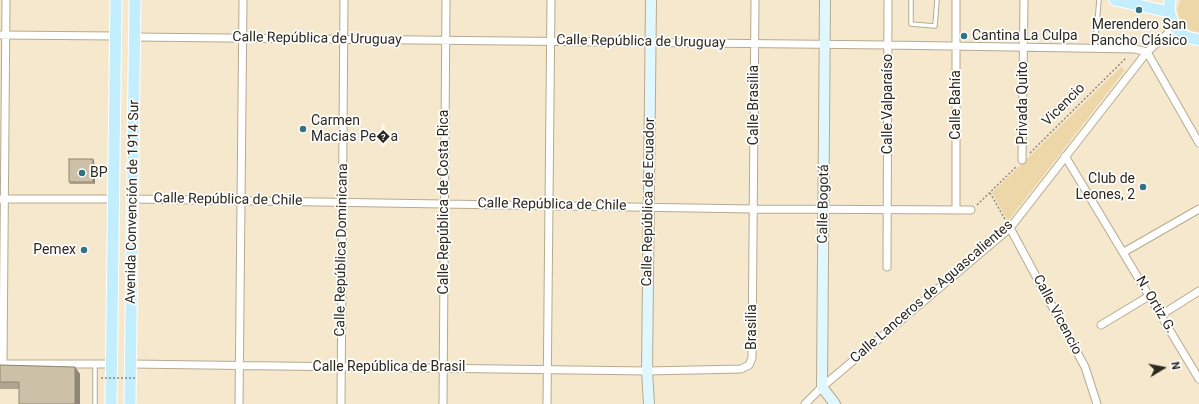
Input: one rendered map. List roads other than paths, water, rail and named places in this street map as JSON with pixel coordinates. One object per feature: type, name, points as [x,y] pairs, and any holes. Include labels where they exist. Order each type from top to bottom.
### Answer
[{"type":"main road","name":"Avenida Convención de 1914 Sur","points":[[111,404],[116,0]]},
{"type":"main road","name":"Avenida Convención de 1914 Sur","points":[[130,404],[135,0]]},
{"type":"main road","points":[[1115,0],[1168,3],[1175,27],[1186,37],[1199,40]]},
{"type":"street","points":[[6,0],[3,35],[1,364],[111,364]]},
{"type":"street","points":[[239,404],[242,0]]},
{"type":"street","name":"Calle República Dominicana","points":[[341,404],[344,0]]},
{"type":"street","name":"Calle República de Costa Rica","points":[[443,404],[446,0]]},
{"type":"street","points":[[547,404],[551,0]]},
{"type":"street","name":"Calle República de Ecuador","points":[[649,404],[647,371],[651,0]]},
{"type":"street","name":"Calle Brasilia","points":[[753,209],[755,0]]},
{"type":"street","name":"Calle Bogotá","points":[[822,387],[825,0]]},
{"type":"street","name":"Calle Valparaíso","points":[[887,267],[888,0]]},
{"type":"street","name":"Calle Bahía","points":[[956,0],[956,210]]},
{"type":"street","name":"Privada Quito","points":[[1022,160],[1024,0]]},
{"type":"street","name":"Calle Lanceros de Aguascalientes","points":[[805,404],[822,387],[1010,228],[1147,52],[1175,27]]},
{"type":"street","points":[[3,35],[115,36]]},
{"type":"street","name":"Calle República de Uruguay","points":[[134,37],[888,44],[1135,49],[1147,52]]},
{"type":"street","points":[[1147,52],[1199,143]]},
{"type":"street","name":"N. Ortiz G.","points":[[1065,156],[1199,379]]},
{"type":"street","points":[[2,199],[113,199]]},
{"type":"street","name":"Calle República de Chile","points":[[133,199],[649,206],[753,209],[824,208],[971,210]]},
{"type":"street","name":"Brasilia","points":[[647,371],[741,368],[749,365],[752,358],[753,209]]},
{"type":"street","points":[[1124,252],[1199,209]]},
{"type":"street","name":"Calle Vicencio","points":[[1010,228],[1085,367],[1097,404]]},
{"type":"street","points":[[1161,315],[1199,291]]},
{"type":"street","points":[[1101,325],[1149,296]]},
{"type":"street","name":"Calle República de Brasil","points":[[131,364],[548,368],[647,371]]},
{"type":"street","points":[[822,387],[835,404]]},
{"type":"lane","points":[[911,0],[911,24],[935,26],[936,0]]},
{"type":"lane","points":[[1095,48],[1099,0]]},
{"type":"lane","points":[[95,364],[95,404]]},
{"type":"place","name":"Merendero San Pancho Clásico","points":[[1139,10]]},
{"type":"place","name":"Cantina La Culpa","points":[[964,36]]},
{"type":"place","name":"Carmen Macias Pe�a","points":[[303,129]]},
{"type":"place","name":"BP","points":[[82,173]]},
{"type":"place","name":"Club de Leones, 2","points":[[1143,187]]},
{"type":"place","name":"Pemex","points":[[84,250]]}]
